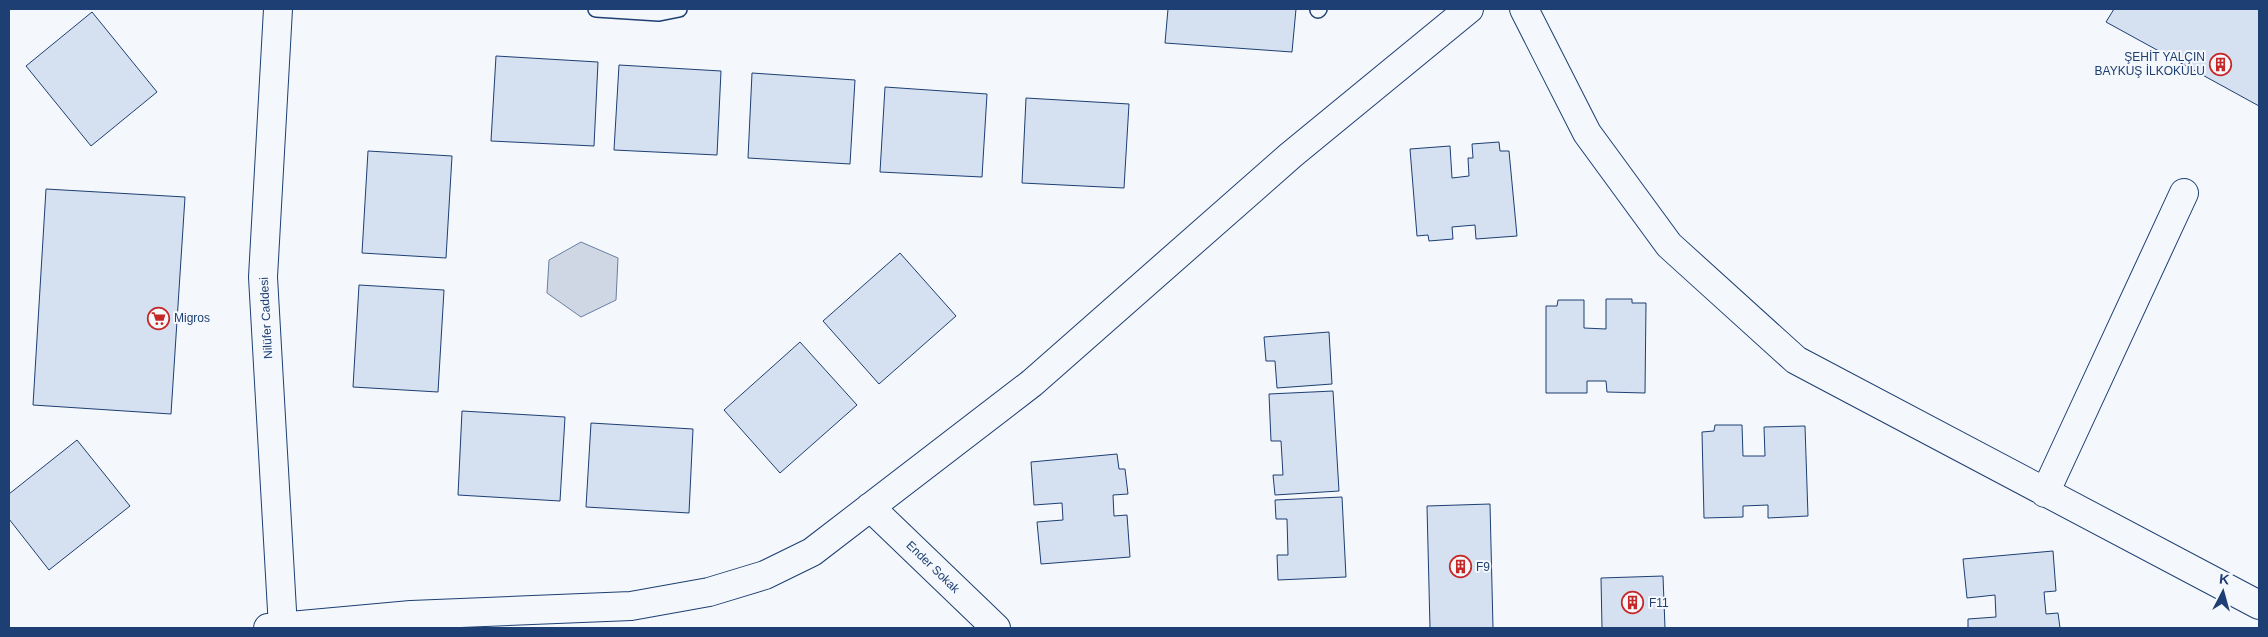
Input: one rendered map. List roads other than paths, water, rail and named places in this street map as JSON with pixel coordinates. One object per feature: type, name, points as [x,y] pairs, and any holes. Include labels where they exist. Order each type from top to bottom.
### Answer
[{"type":"street","name":"Nilüfer Caddesi","points":[[278,9],[263,277],[278,628]]},
{"type":"street","points":[[278,628],[411,615],[631,606],[709,592],[765,576],[812,552],[1032,383],[1291,155],[1469,9]]},
{"type":"street","points":[[1524,9],[1587,133],[1669,245],[1796,360],[2259,605]]},
{"type":"street","points":[[2045,493],[2184,193]]},
{"type":"street","name":"Ender Sokak","points":[[870,507],[996,628]]},
{"type":"lane","points":[[596,9],[659,13],[678,9]]},
{"type":"place","name":"ŞEHİT YALÇIN BAYKUŞ İLKOKULU","points":[[2221,64]]},
{"type":"place","name":"Migros","points":[[158,318]]},
{"type":"place","name":"F9","points":[[1460,567]]},
{"type":"place","name":"F11","points":[[1633,603]]}]
